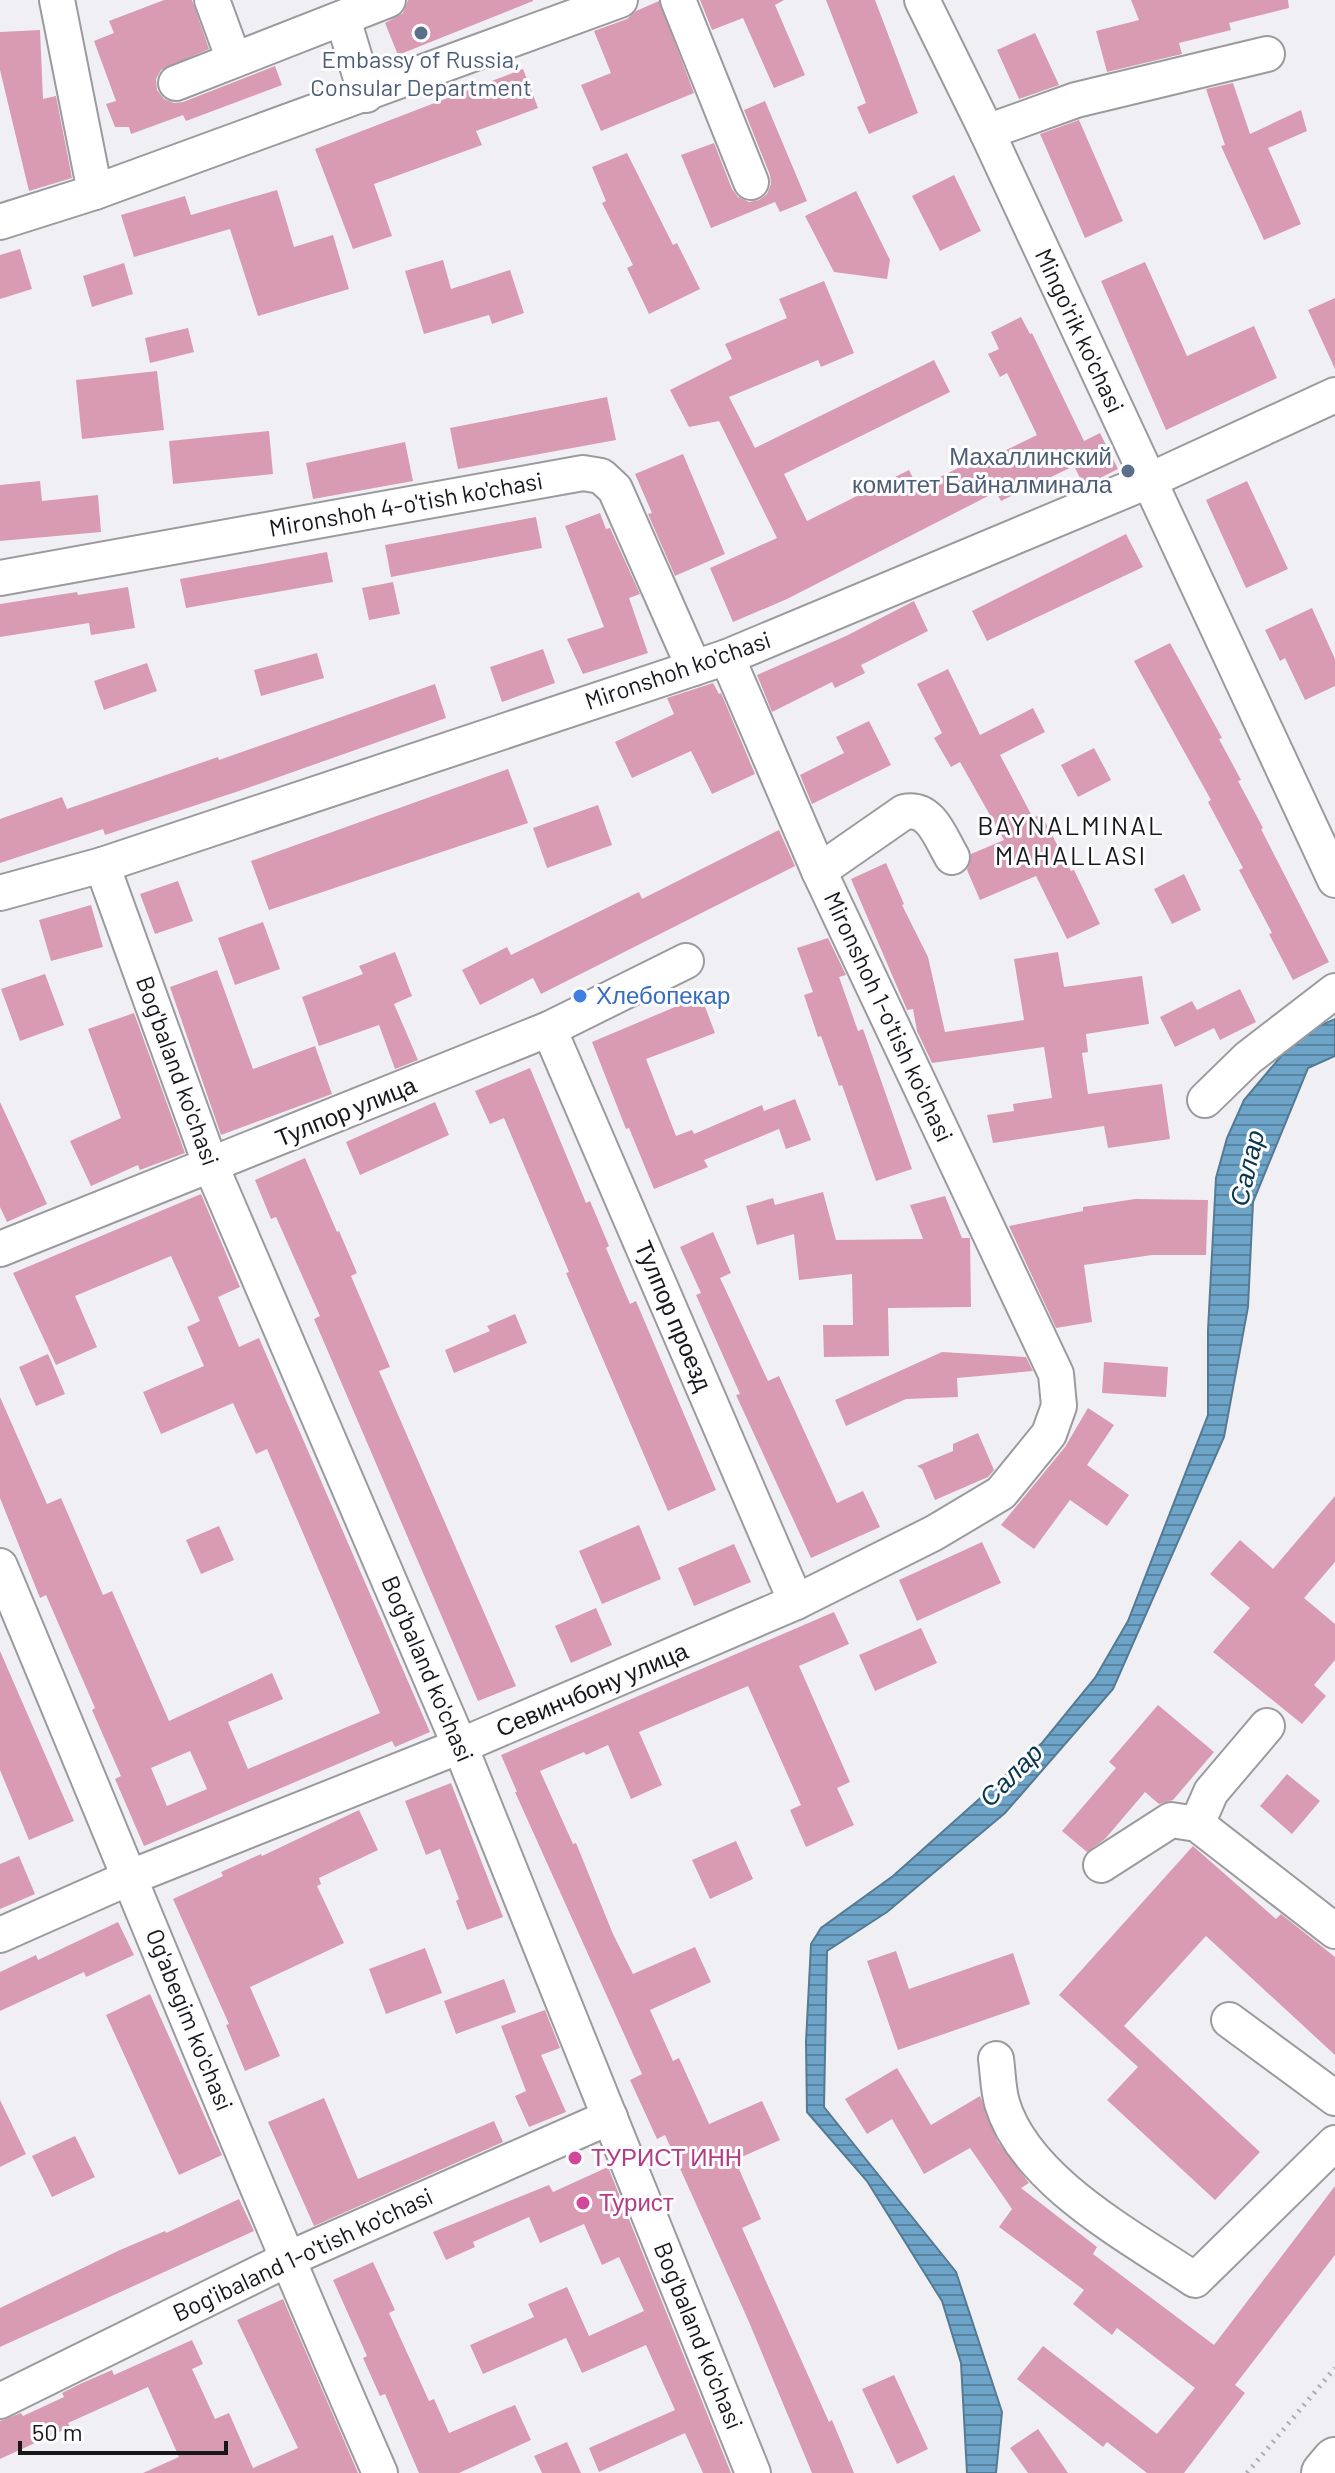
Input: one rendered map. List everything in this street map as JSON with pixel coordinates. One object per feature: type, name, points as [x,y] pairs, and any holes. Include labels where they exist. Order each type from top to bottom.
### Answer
[{"type":"highway","points":[[1324,2473],[1335,2460]]},
{"type":"street","points":[[57,0],[95,192]]},
{"type":"street","points":[[212,0],[234,60]]},
{"type":"street","points":[[176,83],[388,0]]},
{"type":"street","points":[[0,222],[95,192],[366,95],[620,0]]},
{"type":"street","points":[[678,0],[751,182]]},
{"type":"street","name":"Mingo'rik ko'chasi","points":[[922,0],[987,132],[1335,880]]},
{"type":"street","points":[[343,19],[366,95]]},
{"type":"street","points":[[987,132],[1076,100],[1267,54]]},
{"type":"street","name":"Mironshoh ko'chasi","points":[[0,893],[102,865],[727,657],[1148,481],[1335,395]]},
{"type":"street","name":"Mironshoh 4-o'tish ko'chasi","points":[[0,578],[583,473],[601,476],[615,489],[694,668]]},
{"type":"street","name":"Mironshoh 1-o'tish ko'chasi","points":[[727,657],[819,871],[1056,1374]]},
{"type":"street","points":[[819,871],[904,812],[916,810],[927,815],[952,857]]},
{"type":"street","name":"Bog'baland ko'chasi","points":[[102,865],[211,1166],[460,1746],[753,2473]]},
{"type":"street","name":"Тулпор улица","points":[[0,1248],[549,1029],[686,961]]},
{"type":"street","points":[[1205,1100],[1248,1058],[1335,991]]},
{"type":"street","name":"Тулпор проезд","points":[[549,1029],[796,1602]]},
{"type":"street","name":"Севинчбону улица","points":[[0,1935],[131,1877],[460,1746],[796,1602],[934,1533],[1001,1493],[1049,1434],[1059,1406],[1056,1374]]},
{"type":"street","name":"Og'abegim ko'chasi","points":[[0,1566],[131,1877],[286,2260],[380,2473]]},
{"type":"street","points":[[1197,1824],[1211,1792],[1267,1726]]},
{"type":"street","points":[[1101,1865],[1171,1820],[1197,1824],[1335,1931]]},
{"type":"street","points":[[1229,2020],[1335,2098]]},
{"type":"street","points":[[996,2059],[1002,2103],[1029,2156],[1069,2194],[1195,2280],[1335,2143]]},
{"type":"street","name":"Bog'ibaland 1-o'tish ko'chasi","points":[[0,2401],[286,2260],[610,2117]]},
{"type":"path","points":[[1247,2473],[1335,2368]]},
{"type":"water","name":"Салар","points":[[1335,1019],[1335,1056],[1308,1068],[1253,1202],[1248,1307],[1224,1437],[1113,1689],[1005,1813],[887,1912],[827,1951],[824,2107],[956,2272],[1002,2412],[996,2473],[967,2473],[961,2363],[942,2301],[867,2181],[807,2112],[806,2042],[811,1944],[821,1928],[893,1876],[1042,1743],[1095,1678],[1128,1621],[1208,1415],[1208,1330],[1216,1178],[1227,1138],[1244,1100],[1299,1035]]},
{"type":"building","points":[[164,0],[192,0],[209,49],[161,70],[156,79],[157,90],[164,99],[183,102],[275,66],[282,85],[186,121],[183,115],[131,134],[129,127],[115,127],[106,104],[116,101],[94,41],[114,33],[109,21]]},
{"type":"building","name":"Embassy of Russia, Consular Department","points":[[408,0],[533,1],[398,55],[385,23],[403,13]]},
{"type":"building","points":[[700,0],[784,0],[775,5],[805,75],[774,88],[743,18],[712,30]]},
{"type":"building","points":[[826,0],[875,0],[918,113],[869,134],[857,107],[866,103]]},
{"type":"building","points":[[1131,0],[1288,0],[1289,8],[1229,23],[1231,30],[1179,43],[1182,54],[1107,72],[1096,31],[1139,20]]},
{"type":"building","points":[[659,1],[694,93],[601,131],[581,85],[611,73],[594,31],[627,19],[636,11]]},
{"type":"building","points":[[40,30],[43,99],[56,96],[72,178],[29,191],[0,70],[0,32]]},
{"type":"building","points":[[1035,33],[1059,85],[1019,99],[997,50]]},
{"type":"building","points":[[523,69],[538,108],[476,131],[482,145],[374,184],[392,236],[353,249],[315,149]]},
{"type":"building","points":[[1233,83],[1250,134],[1301,110],[1307,131],[1268,148],[1301,224],[1264,240],[1221,146],[1225,145],[1206,89]]},
{"type":"building","points":[[765,101],[807,201],[780,212],[775,202],[711,228],[681,155],[714,143],[738,197],[749,202],[759,200],[767,194],[770,175],[744,110]]},
{"type":"building","points":[[1079,120],[1123,221],[1085,238],[1040,134]]},
{"type":"building","points":[[627,153],[673,245],[677,243],[700,289],[649,314],[627,268],[633,265],[602,203],[606,201],[592,167]]},
{"type":"building","points":[[954,175],[981,231],[940,251],[912,196]]},
{"type":"building","points":[[277,190],[294,247],[333,235],[349,289],[258,316],[230,229],[134,257],[121,215],[185,196],[191,215]]},
{"type":"building","points":[[856,191],[890,260],[887,279],[834,272],[805,216]]},
{"type":"building","points":[[20,249],[32,289],[0,299],[0,255]]},
{"type":"building","points":[[443,260],[451,289],[510,270],[524,313],[492,324],[489,315],[424,334],[405,271]]},
{"type":"building","points":[[1145,262],[1187,356],[1254,326],[1277,378],[1166,430],[1101,281]]},
{"type":"building","points":[[124,263],[133,294],[92,307],[83,276]]},
{"type":"building","points":[[824,281],[854,353],[821,367],[818,360],[729,397],[755,448],[934,360],[950,392],[784,474],[807,521],[909,470],[918,488],[964,465],[967,469],[1037,435],[1007,373],[1000,377],[988,354],[999,349],[991,332],[1021,317],[1032,333],[1084,441],[1100,433],[1118,469],[1084,486],[1074,466],[1001,501],[996,492],[787,599],[733,622],[710,568],[777,538],[719,421],[689,427],[670,390],[732,359],[725,344],[787,318],[779,299]]},
{"type":"building","points":[[1335,298],[1335,369],[1308,310]]},
{"type":"building","points":[[188,328],[194,352],[150,363],[145,338]]},
{"type":"building","points":[[157,371],[164,430],[82,439],[76,380]]},
{"type":"building","points":[[607,397],[616,440],[458,469],[450,428]]},
{"type":"building","points":[[269,431],[273,474],[173,484],[169,441]]},
{"type":"building","points":[[405,442],[413,481],[313,499],[306,463]]},
{"type":"building","points":[[683,454],[725,554],[675,576],[648,514],[652,513],[635,474]]},
{"type":"building","points":[[40,481],[42,501],[98,495],[101,532],[0,541],[0,485]]},
{"type":"building","points":[[1247,481],[1288,569],[1246,588],[1206,500]]},
{"type":"building","points":[[600,513],[640,594],[629,598],[648,653],[583,674],[567,639],[604,627],[565,526]]},
{"type":"building","points":[[536,517],[542,548],[391,577],[385,545]]},
{"type":"building","points":[[1126,534],[1143,567],[987,641],[972,611]]},
{"type":"building","points":[[327,552],[333,582],[186,608],[180,579]]},
{"type":"building","points":[[393,582],[400,614],[369,620],[362,588]]},
{"type":"building","points":[[128,587],[135,628],[91,635],[89,623],[0,637],[0,604]]},
{"type":"building","points":[[914,601],[928,631],[861,665],[865,673],[835,688],[832,682],[772,712],[757,675],[846,636]]},
{"type":"building","points":[[1312,608],[1335,659],[1335,686],[1305,700],[1285,658],[1280,661],[1265,630]]},
{"type":"building","points":[[1170,643],[1222,738],[1219,739],[1241,780],[1238,781],[1329,962],[1293,980],[1239,870],[1243,868],[1208,802],[1211,800],[1134,661]]},
{"type":"building","points":[[543,649],[555,683],[502,702],[490,667]]},
{"type":"building","points":[[317,653],[324,678],[261,696],[254,670]]},
{"type":"building","points":[[147,663],[157,691],[104,710],[94,681]]},
{"type":"building","points":[[948,669],[980,735],[1033,708],[1045,732],[1000,755],[1033,818],[1041,814],[1071,871],[1074,870],[1100,924],[1067,939],[1036,876],[980,900],[967,870],[971,854],[1004,840],[960,762],[951,767],[934,738],[942,733],[917,684]]},
{"type":"building","points":[[713,683],[721,693],[755,774],[712,794],[691,751],[632,778],[615,742],[674,714],[667,698]]},
{"type":"building","points":[[435,684],[446,718],[105,835],[103,829],[0,863],[0,819],[62,797],[67,809],[218,757],[219,760]]},
{"type":"building","points":[[869,721],[891,765],[812,804],[800,775],[844,753],[836,737]]},
{"type":"building","points":[[1094,748],[1111,780],[1078,797],[1061,765]]},
{"type":"building","points":[[508,769],[528,823],[269,910],[251,861]]},
{"type":"building","points":[[598,805],[612,845],[547,868],[533,828]]},
{"type":"building","points":[[779,830],[795,866],[541,994],[533,978],[480,1005],[462,970],[507,947],[511,955],[639,892],[642,899]]},
{"type":"building","points":[[886,863],[902,905],[928,957],[945,1032],[1024,1020],[1014,959],[1058,952],[1064,987],[1142,976],[1149,1024],[1086,1034],[1088,1052],[1082,1053],[1088,1094],[1162,1084],[1170,1139],[1108,1148],[1104,1126],[993,1143],[987,1115],[1014,1111],[1013,1104],[1052,1098],[1044,1047],[932,1063],[917,1031],[913,1009],[907,1010],[851,879]]},
{"type":"building","points":[[1184,874],[1201,910],[1172,924],[1154,889]]},
{"type":"building","points":[[178,881],[193,921],[155,934],[140,894]]},
{"type":"building","points":[[91,905],[103,947],[51,961],[39,920]]},
{"type":"building","points":[[263,922],[280,969],[235,985],[218,938]]},
{"type":"building","points":[[828,938],[846,975],[839,977],[858,1031],[863,1029],[912,1169],[876,1181],[842,1085],[839,1086],[821,1036],[818,1037],[804,995],[813,992],[797,948]]},
{"type":"building","points":[[395,952],[412,996],[394,1004],[418,1060],[395,1069],[379,1025],[319,1046],[302,997],[363,974],[359,966]]},
{"type":"building","points":[[217,970],[253,1069],[315,1046],[332,1094],[221,1135],[170,987]]},
{"type":"building","points":[[45,974],[64,1025],[20,1041],[1,989]]},
{"type":"building","points":[[1240,989],[1256,1022],[1220,1040],[1214,1028],[1175,1047],[1160,1017],[1192,1001],[1197,1010]]},
{"type":"building","points":[[701,996],[715,1033],[646,1059],[676,1136],[692,1130],[694,1134],[762,1105],[764,1111],[795,1099],[811,1140],[786,1149],[779,1129],[704,1160],[708,1167],[654,1189],[629,1128],[626,1129],[592,1042]]},
{"type":"building","points":[[134,1013],[185,1153],[140,1170],[138,1165],[91,1186],[70,1141],[121,1118],[88,1029]]},
{"type":"building","points":[[530,1068],[586,1203],[590,1201],[630,1304],[636,1301],[716,1490],[668,1511],[566,1273],[569,1272],[504,1118],[490,1124],[475,1091]]},
{"type":"building","points":[[0,1102],[47,1204],[7,1222],[0,1207]]},
{"type":"building","points":[[435,1102],[449,1135],[360,1175],[346,1142]]},
{"type":"building","points":[[305,1158],[357,1273],[351,1276],[390,1367],[379,1371],[516,1686],[478,1701],[314,1319],[320,1316],[276,1217],[271,1219],[255,1180]]},
{"type":"building","points":[[823,1192],[836,1240],[923,1239],[910,1205],[945,1196],[962,1238],[970,1238],[971,1307],[888,1308],[889,1356],[824,1357],[823,1325],[853,1325],[852,1274],[799,1280],[794,1234],[757,1245],[746,1206],[773,1198],[775,1205]]},
{"type":"building","points":[[201,1194],[240,1287],[218,1297],[239,1347],[259,1338],[430,1732],[395,1747],[392,1741],[144,1846],[115,1779],[121,1776],[92,1710],[95,1708],[46,1595],[40,1598],[0,1498],[0,1397],[47,1504],[61,1498],[103,1595],[112,1591],[169,1721],[272,1673],[283,1699],[228,1722],[248,1769],[380,1713],[267,1449],[256,1454],[233,1403],[161,1434],[143,1392],[204,1366],[187,1327],[200,1321],[171,1256],[75,1296],[97,1347],[56,1365],[13,1273]],"holes":[[[190,1751],[207,1789],[167,1806],[151,1768]]]},
{"type":"building","points":[[1135,1199],[1208,1200],[1206,1255],[1152,1255],[1084,1265],[1092,1322],[1056,1328],[1009,1226],[1083,1211],[1083,1207]]},
{"type":"building","points":[[713,1232],[731,1273],[720,1278],[768,1381],[779,1376],[837,1503],[863,1491],[880,1527],[811,1558],[736,1395],[740,1394],[696,1295],[701,1293],[680,1247]]},
{"type":"building","points":[[515,1314],[527,1343],[454,1373],[445,1350],[490,1331],[487,1326]]},
{"type":"building","points":[[942,1352],[1026,1357],[1033,1371],[957,1378],[958,1397],[906,1399],[846,1426],[835,1400]]},
{"type":"building","points":[[48,1354],[65,1394],[36,1406],[19,1367]]},
{"type":"building","points":[[1104,1362],[1168,1367],[1166,1397],[1102,1393]]},
{"type":"building","points":[[1088,1408],[1114,1425],[1087,1465],[1129,1495],[1107,1526],[1070,1500],[1034,1549],[1001,1525],[1065,1447]]},
{"type":"building","points":[[978,1433],[994,1470],[988,1477],[935,1500],[922,1469],[917,1466],[953,1451],[953,1444]]},
{"type":"building","points":[[1335,1496],[1335,1562],[1304,1598],[1335,1624],[1335,1660],[1314,1685],[1326,1696],[1302,1724],[1213,1652],[1250,1608],[1210,1574],[1240,1540],[1273,1569]]},
{"type":"building","points":[[639,1525],[661,1579],[602,1604],[579,1551]]},
{"type":"building","points":[[219,1526],[234,1560],[201,1574],[186,1540]]},
{"type":"building","points":[[982,1542],[1001,1583],[917,1621],[899,1580]]},
{"type":"building","points":[[734,1544],[751,1582],[694,1606],[678,1568]]},
{"type":"building","points":[[596,1608],[612,1645],[571,1663],[555,1626]]},
{"type":"building","points":[[834,1612],[849,1644],[799,1666],[850,1782],[837,1788],[854,1825],[806,1847],[790,1810],[801,1805],[748,1686],[639,1732],[662,1785],[631,1799],[608,1745],[540,1771],[573,1844],[576,1843],[633,1974],[695,1947],[711,1982],[650,2010],[673,2061],[679,2058],[709,2124],[762,2101],[780,2140],[735,2160],[761,2219],[742,2228],[854,2473],[812,2473],[749,2322],[665,2135],[657,2139],[630,2080],[642,2074],[501,1755]]},
{"type":"building","points":[[921,1628],[937,1663],[875,1691],[859,1655]]},
{"type":"building","points":[[0,1651],[74,1821],[29,1840],[0,1770]]},
{"type":"building","points":[[1158,1705],[1214,1752],[1173,1800],[1159,1804],[1145,1792],[1105,1839],[1087,1852],[1062,1831],[1116,1768],[1109,1762]]},
{"type":"building","points":[[1287,1774],[1320,1801],[1292,1834],[1260,1806]]},
{"type":"building","points":[[451,1783],[503,1917],[467,1930],[440,1849],[426,1855],[405,1801]]},
{"type":"building","points":[[359,1810],[378,1850],[319,1878],[321,1884],[317,1886],[344,1943],[250,1987],[280,2056],[245,2071],[226,2025],[229,2024],[173,1899],[223,1876],[221,1872]]},
{"type":"building","points":[[736,1841],[753,1879],[710,1899],[692,1860]]},
{"type":"building","points":[[1193,1846],[1276,1919],[1281,1914],[1335,1957],[1335,2055],[1206,1936],[1124,2026],[1260,2152],[1215,2200],[1107,2100],[1138,2067],[1059,1995]]},
{"type":"building","points":[[19,1856],[35,1894],[0,1909],[0,1864]]},
{"type":"building","points":[[118,1922],[134,1955],[86,1977],[84,1972],[0,2011],[0,1972],[36,1955],[38,1960]]},
{"type":"building","points":[[425,1948],[442,1993],[386,2014],[369,1969]]},
{"type":"building","points":[[896,1951],[909,1989],[1013,1953],[1030,2004],[898,2050],[867,1961]]},
{"type":"building","points":[[504,1979],[516,2012],[456,2034],[444,2001]]},
{"type":"building","points":[[150,1994],[222,2155],[179,2175],[106,2015]]},
{"type":"building","points":[[545,2010],[560,2048],[541,2055],[566,2112],[529,2127],[515,2096],[526,2091],[501,2026]]},
{"type":"building","points":[[897,2068],[931,2125],[980,2096],[998,2142],[1029,2183],[1021,2188],[1097,2247],[1093,2254],[1214,2345],[1335,2186],[1335,2255],[1235,2385],[1245,2393],[1184,2473],[1147,2473],[1107,2442],[1103,2447],[1017,2379],[1043,2346],[1157,2434],[1195,2388],[1117,2328],[1112,2335],[1073,2304],[1084,2290],[999,2227],[1012,2209],[970,2148],[924,2174],[892,2119],[867,2134],[845,2099]]},
{"type":"building","points":[[324,2098],[358,2179],[494,2121],[503,2142],[314,2226],[268,2122]]},
{"type":"building","points":[[0,2100],[26,2154],[0,2167]]},
{"type":"building","points":[[75,2136],[95,2177],[52,2197],[32,2156]]},
{"type":"building","points":[[608,2167],[731,2473],[703,2473],[685,2433],[599,2472],[589,2448],[675,2410],[646,2345],[582,2373],[566,2338],[483,2374],[470,2345],[534,2317],[528,2304],[567,2287],[589,2336],[644,2311],[619,2257],[602,2265],[584,2224],[540,2243],[529,2217],[473,2242],[475,2247],[446,2260],[433,2232],[549,2185],[553,2192]]},
{"type":"building","points":[[239,2199],[254,2231],[0,2347],[0,2308],[120,2250],[166,2233]]},
{"type":"building","points":[[373,2262],[395,2310],[389,2313],[429,2401],[434,2399],[449,2433],[515,2405],[531,2440],[459,2473],[419,2473],[385,2394],[380,2396],[363,2358],[367,2356],[333,2280]]},
{"type":"building","points":[[283,2299],[358,2473],[143,2473],[179,2457],[148,2387],[68,2423],[70,2427],[0,2459],[0,2421],[21,2413],[23,2416],[64,2397],[62,2393],[80,2384],[112,2370],[114,2375],[192,2340],[203,2364],[192,2369],[215,2419],[229,2413],[253,2468],[298,2448],[237,2320]]},
{"type":"building","points":[[894,2375],[928,2449],[897,2464],[862,2389]]},
{"type":"building","points":[[1038,2429],[1068,2473],[1028,2473],[1010,2448]]},
{"type":"building","points":[[567,2442],[581,2473],[542,2473],[534,2456]]},
{"type":"place","name":"Embassy of Russia, Consular Department","points":[[421,33]]},
{"type":"place","name":"Махаллинский комитет Байналминала","points":[[1128,471]]},
{"type":"place","name":"Хлебопекар","points":[[580,996]]},
{"type":"place","name":"ТУРИСТ ИНН","points":[[575,2158]]},
{"type":"place","name":"Турист","points":[[583,2203]]},
{"type":"district","name":"BAYNALMINAL MAHALLASI","points":[[1071,841]]}]
